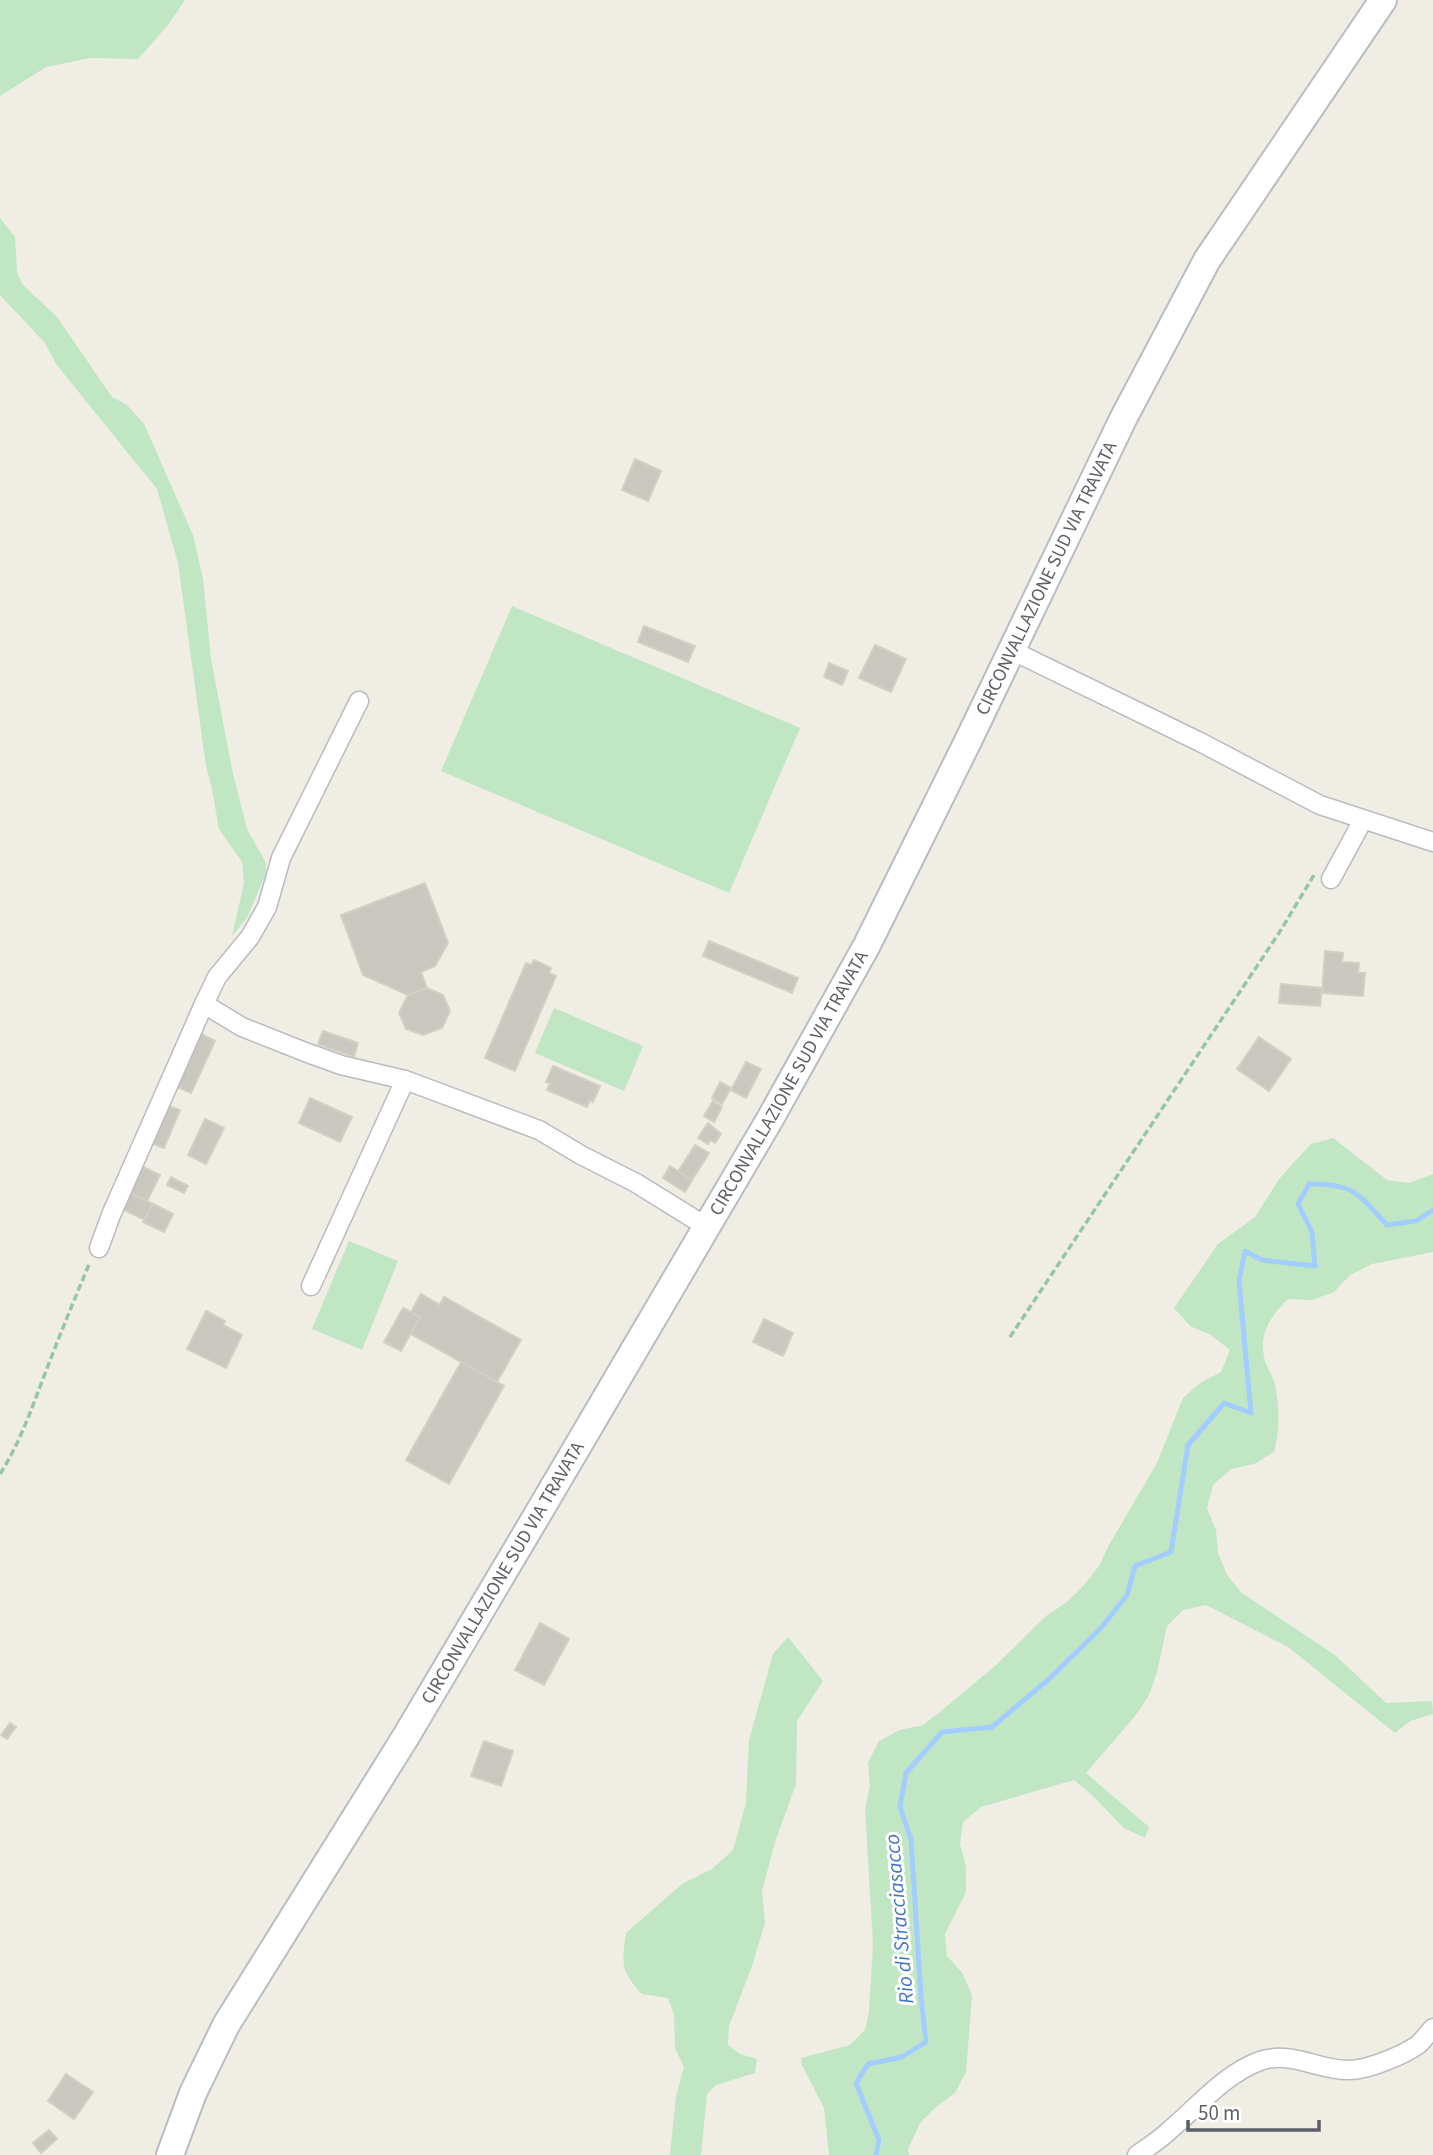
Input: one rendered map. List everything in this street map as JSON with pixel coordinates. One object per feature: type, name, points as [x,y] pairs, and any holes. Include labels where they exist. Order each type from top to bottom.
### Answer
[{"type":"street","name":"CIRCONVALLAZIONE SUD VIA TRAVATA","points":[[170,2155],[193,2093],[226,2025],[405,1738],[770,1119],[867,945],[1123,419],[1207,260],[1383,0]]},
{"type":"street","points":[[1011,650],[1200,742],[1320,805],[1433,842]]},
{"type":"street","points":[[99,1248],[204,1004],[217,977],[250,937],[267,906],[281,858],[359,701]]},
{"type":"street","points":[[1323,876],[1363,820]]},
{"type":"street","points":[[204,1004],[242,1027],[305,1052],[341,1065],[405,1080],[539,1130],[581,1156],[636,1183],[707,1227]]},
{"type":"street","points":[[311,1286],[405,1080]]},
{"type":"street","points":[[1137,2155],[1168,2133],[1224,2082],[1248,2066],[1263,2060],[1296,2059],[1348,2071],[1401,2054],[1419,2043],[1433,2028]]},
{"type":"path","points":[[1010,1337],[1279,933],[1323,876]]},
{"type":"path","points":[[0,1474],[26,1426],[91,1260],[99,1248]]},
{"type":"green space","points":[[0,0],[185,0],[168,25],[138,59],[90,58],[46,67],[0,96]]},
{"type":"green space","points":[[0,218],[15,237],[17,272],[22,284],[57,317],[112,397],[127,405],[144,424],[193,535],[203,579],[211,659],[233,774],[247,829],[266,863],[266,873],[247,918],[232,936],[244,883],[242,862],[219,829],[206,766],[178,563],[157,489],[56,364],[45,343],[0,295]]},
{"type":"green space","points":[[512,606],[800,728],[729,893],[441,771]]},
{"type":"green space","points":[[554,1008],[643,1046],[624,1091],[535,1053]]},
{"type":"green space","points":[[1333,1138],[1387,1180],[1410,1183],[1433,1174],[1433,1252],[1372,1264],[1350,1275],[1334,1292],[1312,1300],[1288,1299],[1282,1305],[1267,1327],[1263,1343],[1265,1361],[1274,1381],[1278,1408],[1274,1452],[1254,1464],[1231,1469],[1213,1485],[1207,1508],[1216,1530],[1218,1553],[1227,1575],[1242,1593],[1335,1655],[1386,1703],[1432,1701],[1433,1714],[1410,1721],[1395,1733],[1288,1647],[1206,1605],[1183,1610],[1167,1626],[1149,1695],[1136,1715],[1086,1773],[1149,1827],[1145,1838],[1124,1828],[1074,1780],[981,1807],[963,1822],[960,1844],[966,1867],[966,1892],[945,1934],[947,1956],[963,1974],[972,1996],[966,2072],[955,2093],[920,2123],[908,2149],[909,2155],[829,2155],[824,2108],[801,2058],[850,2045],[865,2030],[869,2012],[873,1944],[865,1809],[870,1786],[868,1763],[879,1741],[900,1730],[923,1725],[941,1711],[996,1665],[1046,1616],[1067,1602],[1099,1566],[1157,1463],[1183,1398],[1200,1383],[1221,1372],[1230,1350],[1211,1335],[1190,1326],[1174,1308],[1218,1244],[1255,1217],[1280,1178],[1295,1161],[1311,1144]]},
{"type":"green space","points":[[349,1241],[398,1261],[362,1350],[312,1329]]},
{"type":"green space","points":[[788,1637],[823,1681],[797,1721],[796,1784],[775,1842],[762,1891],[765,1923],[729,2026],[728,2045],[740,2054],[757,2059],[755,2073],[716,2085],[707,2094],[701,2155],[670,2155],[676,2096],[684,2067],[675,2048],[674,2014],[668,1998],[642,1994],[630,1979],[624,1966],[626,1933],[682,1884],[712,1869],[733,1850],[746,1803],[749,1740],[773,1654]]},
{"type":"building","points":[[635,459],[661,471],[648,501],[622,490]]},
{"type":"building","points":[[644,626],[695,646],[688,662],[638,642]]},
{"type":"building","points":[[875,645],[906,659],[891,692],[859,678]]},
{"type":"building","points":[[829,663],[848,671],[842,685],[824,677]]},
{"type":"building","points":[[425,883],[448,943],[435,966],[421,972],[427,988],[408,995],[363,975],[341,915]]},
{"type":"building","points":[[709,941],[798,978],[792,993],[703,956]]},
{"type":"building","points":[[1325,951],[1343,953],[1342,962],[1359,963],[1358,973],[1365,973],[1363,996],[1322,993]]},
{"type":"building","points":[[534,960],[551,968],[549,973],[556,976],[515,1071],[485,1058],[526,963],[531,965]]},
{"type":"building","points":[[1281,984],[1322,988],[1320,1006],[1279,1003]]},
{"type":"building","points":[[427,988],[443,995],[450,1011],[442,1028],[423,1035],[406,1029],[399,1013],[408,995]]},
{"type":"building","points":[[323,1031],[358,1043],[354,1057],[318,1044]]},
{"type":"building","points":[[199,1033],[215,1041],[191,1093],[175,1086]]},
{"type":"building","points":[[1259,1037],[1291,1059],[1269,1091],[1237,1069]]},
{"type":"building","points":[[746,1062],[761,1069],[746,1098],[731,1090]]},
{"type":"building","points":[[553,1066],[600,1086],[593,1102],[590,1100],[587,1107],[547,1090],[550,1083],[546,1082]]},
{"type":"building","points":[[720,1082],[731,1088],[722,1104],[712,1098]]},
{"type":"building","points":[[310,1098],[352,1117],[340,1142],[299,1123]]},
{"type":"building","points":[[713,1101],[722,1107],[714,1122],[704,1116]]},
{"type":"building","points":[[166,1105],[180,1110],[164,1148],[150,1143]]},
{"type":"building","points":[[205,1119],[224,1128],[206,1164],[188,1155]]},
{"type":"building","points":[[708,1123],[721,1134],[715,1143],[710,1140],[708,1144],[698,1138]]},
{"type":"building","points":[[695,1145],[709,1153],[692,1180],[678,1172]]},
{"type":"building","points":[[141,1166],[160,1175],[147,1201],[128,1192]]},
{"type":"building","points":[[670,1166],[692,1180],[685,1192],[663,1178]]},
{"type":"building","points":[[171,1177],[188,1186],[184,1193],[167,1185]]},
{"type":"building","points":[[128,1192],[153,1204],[145,1220],[120,1208]]},
{"type":"building","points":[[153,1204],[173,1214],[164,1232],[143,1222]]},
{"type":"building","points":[[421,1294],[440,1305],[444,1297],[521,1340],[497,1382],[411,1334],[420,1317],[411,1312]]},
{"type":"building","points":[[403,1308],[420,1317],[401,1351],[384,1342]]},
{"type":"building","points":[[206,1311],[225,1321],[223,1325],[242,1335],[226,1368],[187,1349]]},
{"type":"building","points":[[764,1319],[793,1333],[783,1356],[753,1342]]},
{"type":"building","points":[[461,1362],[504,1386],[449,1484],[406,1460]]},
{"type":"building","points":[[540,1623],[569,1639],[544,1685],[515,1670]]},
{"type":"building","points":[[10,1723],[16,1727],[7,1739],[1,1735]]},
{"type":"building","points":[[484,1741],[513,1751],[501,1786],[471,1776]]},
{"type":"building","points":[[66,2074],[93,2092],[74,2119],[48,2101]]},
{"type":"building","points":[[49,2130],[57,2139],[41,2153],[33,2143]]},
{"type":"waterway","name":"Rio di Stracciasacco","points":[[876,2155],[879,2140],[856,2083],[868,2064],[902,2057],[926,2042],[911,1839],[900,1807],[906,1773],[942,1732],[992,1727],[1049,1679],[1101,1628],[1127,1595],[1135,1566],[1171,1552],[1188,1445],[1224,1403],[1251,1413],[1239,1281],[1245,1251],[1262,1260],[1315,1266],[1312,1232],[1298,1204],[1309,1184],[1336,1186],[1354,1192],[1387,1225],[1416,1221],[1433,1210]]}]
